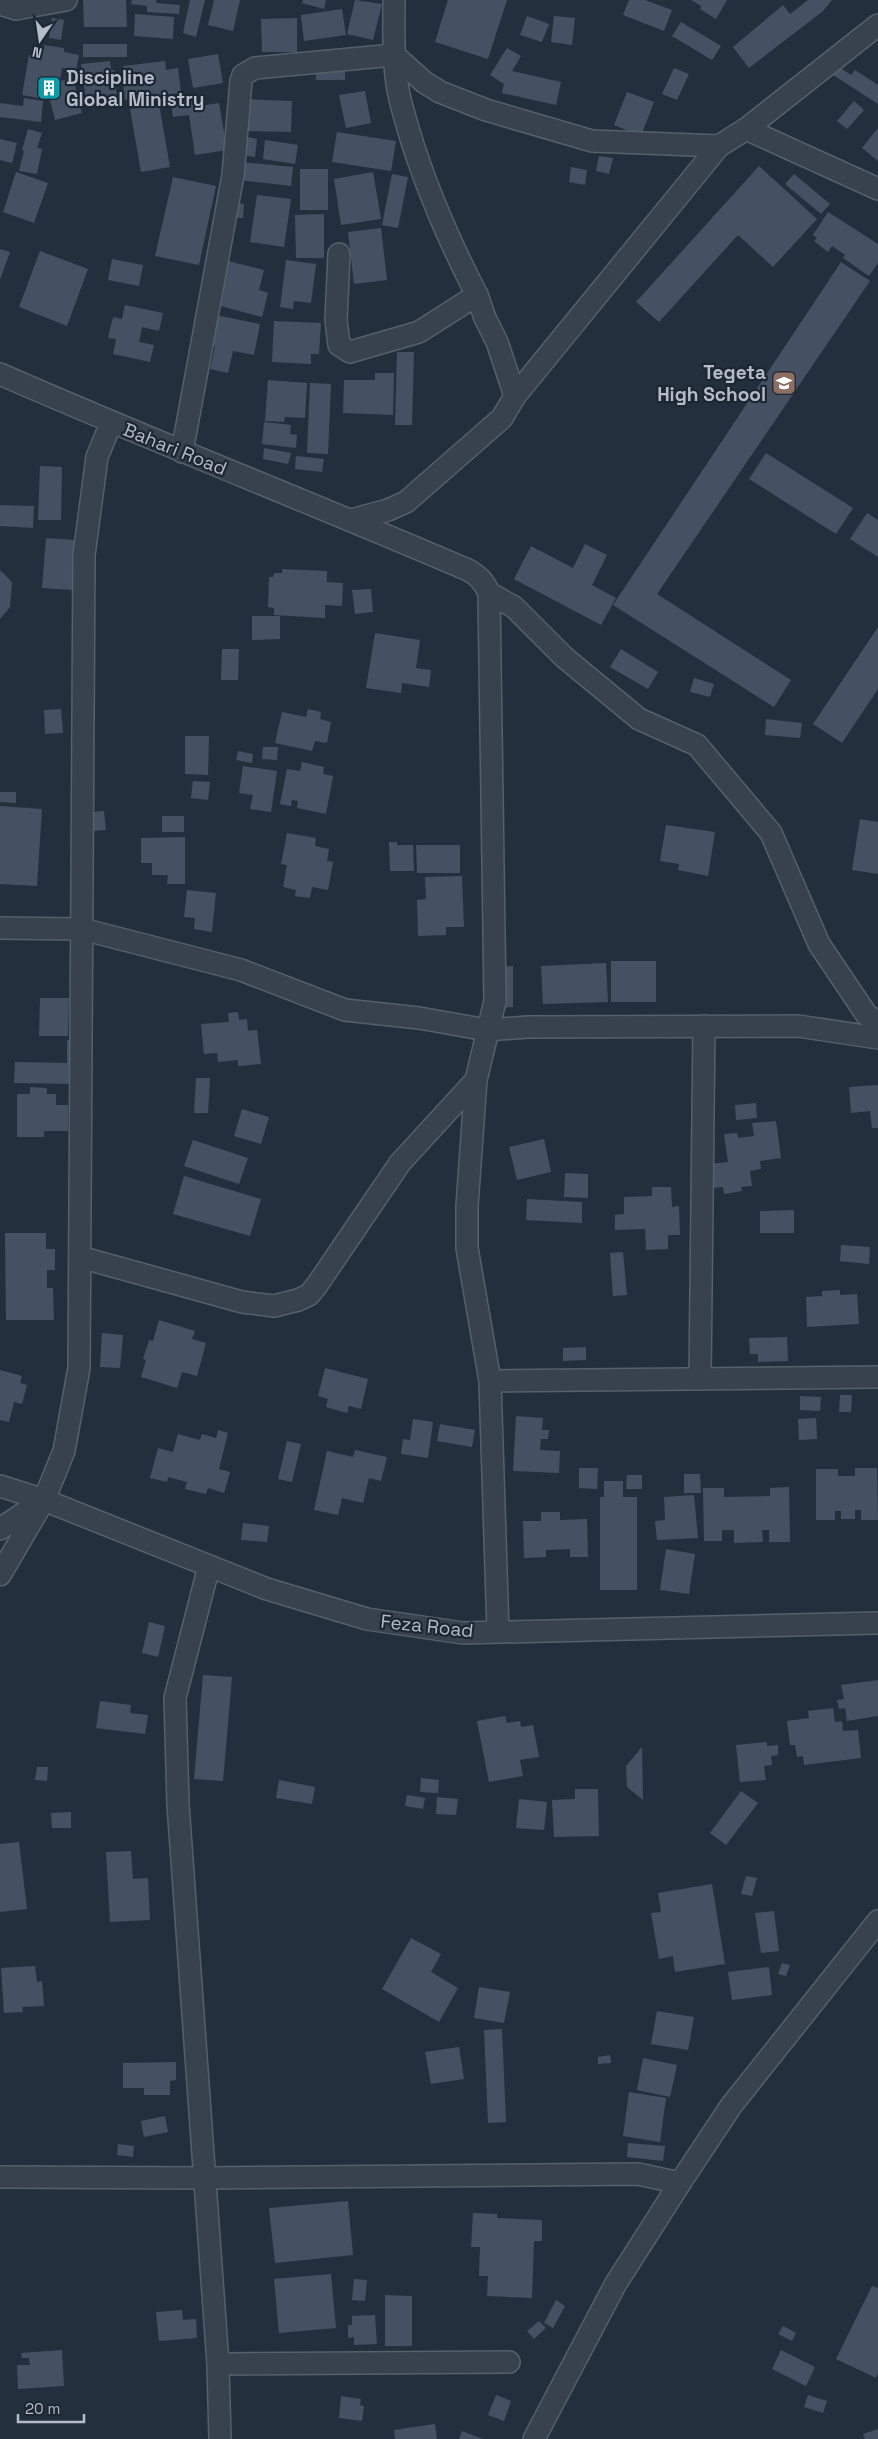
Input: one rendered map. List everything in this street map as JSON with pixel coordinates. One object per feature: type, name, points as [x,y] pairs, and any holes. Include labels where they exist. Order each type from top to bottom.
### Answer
[{"type":"street","points":[[0,4],[16,9],[66,0]]},
{"type":"street","points":[[394,0],[394,55],[401,106],[439,220],[477,295],[485,318],[498,342],[515,396]]},
{"type":"street","points":[[351,520],[388,510],[406,502],[502,418],[515,396],[720,146],[746,129],[878,25]]},
{"type":"street","points":[[182,452],[233,175],[243,75],[255,68],[394,55],[424,82],[440,92],[486,110],[592,141],[720,146]]},
{"type":"street","points":[[746,129],[878,189]]},
{"type":"street","points":[[339,254],[336,320],[339,346],[350,352],[419,332],[477,295]]},
{"type":"street","name":"Bahari Road","points":[[0,374],[111,423],[351,520],[468,570],[485,583],[489,593]]},
{"type":"street","points":[[0,1575],[44,1500],[64,1450],[79,1368],[84,555],[96,457],[111,423]]},
{"type":"street","points":[[489,593],[514,607],[566,658],[639,719],[697,745],[772,833],[819,944],[866,1014],[878,1023]]},
{"type":"street","points":[[489,593],[495,1001],[476,1080],[467,1206],[467,1248],[490,1381],[498,1632]]},
{"type":"street","points":[[0,928],[82,929],[241,970],[345,1010],[419,1018],[487,1030],[528,1026],[798,1026],[878,1038]]},
{"type":"street","points":[[700,1379],[704,1026]]},
{"type":"street","points":[[80,1257],[242,1302],[274,1306],[298,1300],[309,1295],[317,1285],[400,1163],[476,1080]]},
{"type":"street","points":[[490,1381],[878,1377]]},
{"type":"street","name":"Feza Road","points":[[0,1486],[44,1500],[267,1589],[367,1619],[463,1633],[878,1623]]},
{"type":"street","points":[[0,1529],[44,1500]]},
{"type":"street","points":[[209,1566],[175,1698],[178,1804],[218,2364],[220,2439]]},
{"type":"street","points":[[534,2439],[615,2285],[731,2106],[878,1921]]},
{"type":"street","points":[[0,2177],[204,2178],[638,2174],[680,2183]]},
{"type":"street","points":[[218,2364],[509,2362]]},
{"type":"building","points":[[83,0],[126,0],[127,27],[84,27]]},
{"type":"building","points":[[132,0],[157,0],[156,3],[180,5],[179,14],[147,12],[147,6],[131,4]]},
{"type":"building","points":[[190,0],[205,0],[196,37],[183,33]]},
{"type":"building","points":[[214,0],[240,0],[233,31],[208,25]]},
{"type":"building","points":[[303,0],[326,0],[324,9],[302,3]]},
{"type":"building","points":[[355,0],[382,4],[373,40],[347,34]]},
{"type":"building","points":[[448,0],[507,0],[488,59],[435,42]]},
{"type":"building","points":[[629,0],[645,0],[672,10],[664,31],[623,15]]},
{"type":"building","points":[[691,0],[727,0],[716,19],[700,9],[701,6]]},
{"type":"building","points":[[808,0],[832,0],[823,11],[749,68],[733,47],[783,5],[790,14]]},
{"type":"building","points":[[342,9],[346,35],[304,41],[301,15]]},
{"type":"building","points":[[135,14],[174,17],[173,39],[134,36]]},
{"type":"building","points":[[527,16],[549,24],[542,42],[520,35]]},
{"type":"building","points":[[554,16],[575,18],[572,45],[551,42]]},
{"type":"building","points":[[52,18],[64,20],[61,40],[49,38]]},
{"type":"building","points":[[297,18],[297,52],[262,52],[261,19]]},
{"type":"building","points":[[681,22],[721,46],[712,60],[672,36]]},
{"type":"building","points":[[83,44],[127,44],[127,57],[83,57]]},
{"type":"building","name":"Discipline Global Ministry","points":[[44,45],[64,48],[64,52],[79,55],[76,70],[62,68],[60,81],[73,78],[82,113],[55,120],[50,100],[22,95],[29,55],[42,58]]},
{"type":"building","points":[[507,48],[521,56],[512,71],[561,82],[556,105],[502,93],[504,84],[490,75]]},
{"type":"building","points":[[218,54],[223,83],[193,88],[188,59]]},
{"type":"building","points":[[110,61],[111,70],[114,70],[117,97],[86,101],[81,64]]},
{"type":"building","points":[[165,61],[166,70],[178,68],[181,93],[125,100],[123,66]]},
{"type":"building","points":[[833,63],[851,75],[855,70],[878,85],[878,104],[827,71]]},
{"type":"building","points":[[315,65],[345,66],[345,80],[316,80]]},
{"type":"building","points":[[674,68],[689,74],[677,100],[662,94]]},
{"type":"building","points":[[365,91],[371,123],[346,128],[339,95]]},
{"type":"building","points":[[627,92],[654,102],[641,136],[614,125]]},
{"type":"building","points":[[199,94],[201,106],[219,103],[227,150],[195,155],[189,115],[173,117],[170,98]]},
{"type":"building","points":[[24,98],[43,101],[41,122],[0,117],[0,103],[23,106]]},
{"type":"building","points":[[244,99],[292,101],[291,132],[243,131]]},
{"type":"building","points":[[854,101],[864,110],[847,129],[837,121]]},
{"type":"building","points":[[159,104],[170,167],[141,172],[130,109]]},
{"type":"building","points":[[878,128],[878,161],[862,148]]},
{"type":"building","points":[[28,129],[42,133],[37,148],[42,149],[37,174],[19,171]]},
{"type":"building","points":[[337,132],[396,141],[391,171],[332,162]]},
{"type":"building","points":[[241,136],[257,139],[255,157],[238,154]]},
{"type":"building","points":[[0,139],[17,143],[12,163],[0,160]]},
{"type":"building","points":[[265,140],[298,145],[295,164],[263,159]]},
{"type":"building","points":[[599,156],[613,158],[609,174],[596,171]]},
{"type":"building","points":[[240,162],[293,167],[291,186],[238,180]]},
{"type":"building","points":[[759,166],[817,219],[773,267],[738,235],[659,322],[636,302]]},
{"type":"building","points":[[571,167],[587,170],[585,185],[569,182]]},
{"type":"building","points":[[300,169],[328,169],[328,210],[300,210]]},
{"type":"building","points":[[16,172],[48,183],[34,223],[3,212]]},
{"type":"building","points":[[373,172],[381,219],[341,225],[334,179]]},
{"type":"building","points":[[392,174],[408,177],[398,228],[382,225]]},
{"type":"building","points":[[794,174],[830,204],[821,214],[785,184]]},
{"type":"building","points":[[173,177],[216,186],[199,265],[155,256]]},
{"type":"building","points":[[257,195],[291,199],[284,247],[250,242]]},
{"type":"building","points":[[230,202],[244,204],[243,218],[229,217]]},
{"type":"building","points":[[828,212],[878,244],[878,263],[869,276],[843,258],[845,255],[832,246],[828,252],[814,241],[817,238],[813,235]]},
{"type":"building","points":[[324,214],[324,258],[296,258],[295,215]]},
{"type":"building","points":[[381,228],[387,280],[354,284],[348,232]]},
{"type":"building","points":[[0,249],[10,252],[0,280]]},
{"type":"building","points":[[40,251],[88,269],[67,326],[19,307]]},
{"type":"building","points":[[112,259],[143,265],[139,286],[108,280]]},
{"type":"building","points":[[286,260],[316,264],[311,303],[294,301],[293,309],[280,307]]},
{"type":"building","points":[[228,261],[264,270],[259,290],[268,293],[262,317],[217,305]]},
{"type":"building","points":[[841,262],[870,281],[657,594],[791,680],[774,707],[613,605]]},
{"type":"building","points":[[125,305],[163,313],[159,331],[142,327],[139,342],[154,345],[150,362],[113,354],[116,339],[108,338],[113,317],[122,319]]},
{"type":"building","points":[[216,315],[260,324],[254,355],[233,351],[228,373],[210,369],[215,346],[210,345]]},
{"type":"building","points":[[274,321],[321,323],[319,354],[311,354],[311,364],[272,362]]},
{"type":"building","points":[[397,352],[414,352],[412,425],[395,425]]},
{"type":"building","points":[[375,373],[394,373],[393,415],[343,413],[344,380],[375,380]]},
{"type":"building","points":[[268,380],[307,383],[305,418],[285,417],[284,422],[265,421]]},
{"type":"building","points":[[310,383],[331,384],[328,454],[307,453]]},
{"type":"building","points":[[264,422],[291,425],[290,434],[297,435],[296,448],[262,444]]},
{"type":"building","points":[[264,448],[291,453],[288,464],[263,459]]},
{"type":"building","points":[[766,453],[853,508],[836,534],[749,479]]},
{"type":"building","points":[[296,456],[324,459],[322,472],[295,469]]},
{"type":"building","points":[[40,466],[62,467],[61,520],[38,520]]},
{"type":"building","points":[[0,505],[34,506],[33,528],[0,526]]},
{"type":"building","points":[[867,513],[878,520],[878,557],[850,539]]},
{"type":"building","points":[[46,538],[75,540],[72,590],[42,588]]},
{"type":"building","points":[[585,544],[607,555],[592,585],[616,598],[601,625],[514,579],[531,546],[573,568]]},
{"type":"building","points":[[282,569],[327,571],[327,582],[343,583],[342,606],[325,605],[325,618],[274,615],[274,608],[268,607],[269,577],[273,577],[274,573],[282,573]]},
{"type":"building","points":[[0,570],[12,582],[10,607],[0,619]]},
{"type":"building","points":[[371,589],[373,612],[355,614],[352,590]]},
{"type":"building","points":[[252,616],[280,616],[280,639],[252,640]]},
{"type":"building","points":[[878,627],[878,689],[842,743],[813,724]]},
{"type":"building","points":[[375,633],[420,640],[416,668],[431,670],[429,687],[402,683],[401,693],[366,688]]},
{"type":"building","points":[[222,649],[239,649],[238,680],[221,680]]},
{"type":"building","points":[[621,649],[658,672],[648,689],[610,667]]},
{"type":"building","points":[[694,678],[714,684],[710,697],[690,692]]},
{"type":"building","points":[[61,709],[63,733],[45,734],[44,710]]},
{"type":"building","points":[[308,709],[321,712],[320,719],[331,722],[327,743],[315,741],[312,751],[275,743],[282,712],[306,717]]},
{"type":"building","points":[[766,719],[802,723],[800,738],[765,735]]},
{"type":"building","points":[[185,736],[209,736],[208,775],[185,774]]},
{"type":"building","points":[[263,747],[278,747],[277,760],[262,759]]},
{"type":"building","points":[[238,751],[253,754],[252,763],[236,760]]},
{"type":"building","points":[[302,762],[324,767],[323,774],[333,776],[326,814],[297,808],[298,801],[292,800],[291,806],[280,804],[287,769],[300,771]]},
{"type":"building","points":[[243,766],[277,771],[271,812],[250,809],[253,795],[239,793]]},
{"type":"building","points":[[193,781],[210,782],[208,800],[191,798]]},
{"type":"building","points":[[0,792],[16,792],[16,803],[0,802]]},
{"type":"building","points":[[0,806],[42,809],[37,886],[0,884]]},
{"type":"building","points":[[104,811],[106,830],[94,831],[93,812]]},
{"type":"building","points":[[162,816],[184,816],[184,832],[162,832]]},
{"type":"building","points":[[860,819],[878,822],[878,874],[852,870]]},
{"type":"building","points":[[666,825],[715,832],[708,876],[678,870],[679,864],[660,861]]},
{"type":"building","points":[[287,833],[316,838],[315,846],[329,849],[327,861],[333,862],[328,890],[312,887],[310,898],[295,896],[296,890],[283,887],[287,865],[281,864]]},
{"type":"building","points":[[185,837],[185,884],[167,884],[168,875],[152,875],[152,863],[141,863],[141,838]]},
{"type":"building","points":[[389,842],[397,842],[397,845],[413,845],[414,871],[390,871]]},
{"type":"building","points":[[416,845],[460,845],[460,873],[417,873]]},
{"type":"building","points":[[462,876],[464,927],[446,927],[446,935],[418,936],[417,900],[426,899],[425,877]]},
{"type":"building","points":[[187,890],[216,893],[212,932],[194,929],[195,918],[184,917]]},
{"type":"building","points":[[611,961],[656,961],[656,1002],[611,1002]]},
{"type":"building","points":[[606,963],[608,1002],[543,1004],[541,966]]},
{"type":"building","points":[[513,966],[513,1007],[497,1008],[496,967]]},
{"type":"building","points":[[40,998],[69,998],[68,1036],[39,1036]]},
{"type":"building","points":[[238,1012],[239,1020],[247,1019],[248,1031],[257,1030],[261,1064],[238,1066],[238,1060],[218,1062],[217,1053],[204,1054],[201,1024],[229,1022],[228,1013]]},
{"type":"building","points":[[81,1039],[71,1084],[14,1083],[15,1062],[67,1063],[67,1040]]},
{"type":"building","points":[[196,1078],[210,1078],[208,1113],[194,1113]]},
{"type":"building","points":[[878,1085],[878,1128],[872,1128],[870,1111],[851,1113],[849,1087]]},
{"type":"building","points":[[30,1087],[47,1088],[47,1094],[56,1094],[56,1105],[68,1105],[68,1131],[44,1131],[44,1137],[17,1137],[17,1094],[30,1094]]},
{"type":"building","points":[[756,1103],[757,1118],[736,1120],[735,1105]]},
{"type":"building","points":[[242,1109],[269,1117],[261,1144],[234,1136]]},
{"type":"building","points":[[776,1121],[781,1158],[760,1161],[761,1169],[750,1171],[752,1186],[741,1187],[742,1191],[724,1194],[723,1187],[713,1188],[710,1164],[728,1162],[724,1134],[737,1133],[738,1138],[754,1136],[752,1123]]},
{"type":"building","points":[[544,1139],[551,1172],[517,1180],[509,1147]]},
{"type":"building","points":[[193,1140],[248,1158],[239,1184],[184,1166]]},
{"type":"building","points":[[565,1173],[588,1174],[588,1198],[564,1197]]},
{"type":"building","points":[[184,1176],[261,1199],[250,1236],[173,1214]]},
{"type":"building","points":[[652,1187],[671,1187],[672,1207],[679,1206],[680,1235],[668,1235],[668,1249],[646,1250],[645,1229],[615,1230],[615,1215],[624,1214],[624,1197],[652,1196]]},
{"type":"building","points":[[527,1199],[582,1202],[582,1223],[526,1220]]},
{"type":"building","points":[[794,1210],[794,1233],[760,1233],[760,1211]]},
{"type":"building","points":[[5,1233],[46,1233],[46,1249],[55,1249],[55,1270],[47,1270],[47,1288],[53,1288],[54,1320],[6,1320]]},
{"type":"building","points":[[841,1245],[870,1247],[869,1264],[840,1261]]},
{"type":"building","points":[[623,1252],[627,1295],[613,1296],[610,1253]]},
{"type":"building","points":[[840,1290],[840,1295],[857,1294],[859,1324],[807,1327],[806,1297],[822,1296],[822,1291]]},
{"type":"building","points":[[159,1320],[195,1331],[192,1339],[206,1343],[197,1376],[182,1372],[177,1388],[141,1377],[146,1360],[143,1359],[149,1340],[153,1341]]},
{"type":"building","points":[[102,1333],[123,1335],[120,1368],[100,1367]]},
{"type":"building","points":[[787,1337],[788,1361],[758,1362],[758,1354],[750,1354],[749,1338]]},
{"type":"building","points":[[586,1347],[586,1360],[563,1361],[563,1348]]},
{"type":"building","points":[[325,1368],[368,1379],[361,1409],[349,1406],[347,1413],[326,1407],[328,1399],[318,1396]]},
{"type":"building","points":[[0,1370],[22,1376],[20,1383],[27,1385],[22,1404],[14,1402],[9,1422],[0,1420]]},
{"type":"building","points":[[840,1395],[852,1395],[851,1412],[839,1412]]},
{"type":"building","points":[[800,1396],[821,1397],[820,1411],[800,1410]]},
{"type":"building","points":[[516,1416],[543,1418],[542,1430],[549,1430],[548,1439],[541,1439],[540,1450],[560,1451],[559,1473],[513,1471]]},
{"type":"building","points":[[816,1418],[817,1439],[799,1440],[798,1419]]},
{"type":"building","points":[[413,1419],[433,1422],[428,1458],[401,1454],[403,1439],[410,1440]]},
{"type":"building","points":[[440,1424],[475,1430],[472,1447],[437,1441]]},
{"type":"building","points":[[218,1430],[228,1433],[219,1469],[230,1472],[224,1493],[208,1488],[206,1494],[185,1489],[187,1482],[168,1477],[167,1482],[150,1478],[158,1448],[173,1452],[178,1434],[200,1440],[202,1434],[216,1438]]},
{"type":"building","points":[[287,1441],[301,1444],[292,1482],[278,1479]]},
{"type":"building","points":[[355,1450],[387,1457],[381,1481],[369,1478],[363,1503],[342,1498],[338,1515],[314,1510],[327,1451],[353,1457]]},
{"type":"building","points":[[579,1468],[598,1468],[597,1489],[579,1488]]},
{"type":"building","points":[[855,1468],[877,1468],[878,1520],[861,1520],[861,1510],[855,1510],[855,1519],[841,1519],[841,1511],[835,1511],[835,1520],[816,1520],[816,1469],[838,1469],[838,1476],[855,1476]]},
{"type":"building","points":[[684,1474],[700,1474],[701,1493],[684,1493]]},
{"type":"building","points":[[627,1475],[642,1475],[642,1489],[626,1489]]},
{"type":"building","points":[[604,1481],[623,1481],[623,1497],[637,1497],[637,1590],[600,1590],[600,1497],[604,1497]]},
{"type":"building","points":[[789,1487],[790,1542],[769,1542],[769,1530],[762,1530],[763,1542],[734,1543],[734,1530],[722,1530],[722,1541],[704,1541],[703,1488],[724,1488],[724,1497],[770,1496],[770,1488]]},
{"type":"building","points":[[694,1495],[698,1538],[657,1540],[655,1521],[665,1520],[664,1497]]},
{"type":"building","points":[[541,1512],[560,1512],[560,1520],[587,1519],[588,1557],[570,1557],[570,1549],[546,1550],[546,1557],[524,1558],[523,1521],[541,1521]]},
{"type":"building","points":[[243,1523],[269,1526],[267,1542],[241,1540]]},
{"type":"building","points":[[666,1549],[695,1554],[689,1594],[660,1590]]},
{"type":"building","points":[[149,1622],[165,1626],[158,1657],[142,1653]]},
{"type":"building","points":[[203,1675],[232,1677],[223,1781],[194,1779]]},
{"type":"building","points":[[878,1680],[878,1716],[847,1721],[845,1708],[839,1709],[837,1700],[844,1699],[841,1685]]},
{"type":"building","points":[[100,1701],[131,1705],[130,1713],[148,1715],[145,1734],[96,1728]]},
{"type":"building","points":[[833,1708],[835,1722],[842,1721],[843,1731],[858,1730],[861,1758],[804,1765],[803,1756],[797,1757],[795,1745],[790,1745],[787,1721],[809,1718],[808,1711]]},
{"type":"building","points":[[505,1716],[507,1723],[520,1721],[521,1727],[533,1725],[539,1757],[520,1760],[523,1776],[489,1782],[477,1721]]},
{"type":"building","points":[[767,1742],[767,1746],[778,1745],[778,1755],[771,1756],[772,1765],[764,1766],[766,1780],[740,1782],[736,1745]]},
{"type":"building","points":[[642,1747],[643,1800],[627,1787],[626,1766]]},
{"type":"building","points":[[37,1767],[48,1767],[47,1781],[35,1780]]},
{"type":"building","points":[[421,1778],[439,1780],[438,1793],[420,1792]]},
{"type":"building","points":[[279,1780],[315,1787],[312,1804],[276,1798]]},
{"type":"building","points":[[575,1789],[598,1789],[599,1836],[554,1837],[552,1800],[575,1799]]},
{"type":"building","points":[[741,1791],[758,1803],[726,1845],[710,1833]]},
{"type":"building","points":[[407,1795],[425,1798],[423,1809],[405,1806]]},
{"type":"building","points":[[437,1797],[458,1799],[456,1815],[436,1814]]},
{"type":"building","points":[[519,1799],[547,1802],[544,1830],[516,1828]]},
{"type":"building","points":[[71,1812],[71,1828],[52,1828],[51,1813]]},
{"type":"building","points":[[19,1842],[27,1909],[0,1912],[0,1844]]},
{"type":"building","points":[[131,1851],[133,1879],[148,1878],[150,1920],[110,1922],[106,1852]]},
{"type":"building","points":[[746,1876],[757,1878],[752,1896],[741,1894]]},
{"type":"building","points":[[712,1884],[725,1964],[675,1972],[673,1956],[659,1959],[651,1913],[661,1912],[658,1893]]},
{"type":"building","points":[[774,1911],[779,1951],[761,1953],[755,1913]]},
{"type":"building","points":[[411,1938],[441,1954],[431,1972],[458,1988],[439,2022],[382,1989]]},
{"type":"building","points":[[782,1963],[790,1965],[786,1976],[778,1974]]},
{"type":"building","points":[[35,1966],[37,1982],[42,1981],[44,2006],[22,2007],[23,2012],[4,2013],[1,1968]]},
{"type":"building","points":[[769,1967],[772,1995],[732,2000],[728,1972]]},
{"type":"building","points":[[479,1987],[510,1992],[504,2023],[474,2018]]},
{"type":"building","points":[[657,2011],[694,2017],[688,2050],[651,2044]]},
{"type":"building","points":[[502,2029],[506,2122],[488,2123],[484,2030]]},
{"type":"building","points":[[459,2047],[464,2079],[431,2084],[425,2052]]},
{"type":"building","points":[[610,2055],[611,2063],[598,2064],[598,2057]]},
{"type":"building","points":[[643,2058],[677,2065],[670,2097],[637,2090]]},
{"type":"building","points":[[176,2062],[176,2080],[170,2081],[170,2095],[144,2095],[144,2088],[123,2088],[123,2063]]},
{"type":"building","points":[[629,2092],[666,2098],[660,2142],[623,2136]]},
{"type":"building","points":[[165,2116],[168,2132],[144,2137],[141,2121]]},
{"type":"building","points":[[628,2143],[665,2146],[663,2161],[627,2157]]},
{"type":"building","points":[[118,2144],[134,2146],[133,2157],[117,2155]]},
{"type":"building","points":[[348,2201],[353,2255],[275,2263],[269,2208]]},
{"type":"building","points":[[473,2213],[497,2214],[497,2218],[542,2220],[542,2241],[534,2241],[532,2298],[487,2296],[488,2276],[479,2276],[480,2247],[471,2247]]},
{"type":"building","points":[[331,2274],[336,2328],[279,2333],[274,2279]]},
{"type":"building","points":[[354,2279],[367,2280],[365,2301],[352,2300]]},
{"type":"building","points":[[872,2286],[878,2288],[878,2373],[876,2378],[836,2359]]},
{"type":"building","points":[[385,2295],[412,2296],[412,2346],[385,2346]]},
{"type":"building","points":[[556,2300],[565,2306],[553,2328],[544,2323]]},
{"type":"building","points":[[182,2310],[183,2320],[196,2319],[197,2338],[159,2341],[156,2312]]},
{"type":"building","points":[[375,2315],[377,2344],[354,2345],[354,2337],[348,2338],[348,2325],[352,2325],[352,2316]]},
{"type":"building","points":[[539,2321],[546,2328],[534,2339],[527,2331]]},
{"type":"building","points":[[783,2326],[796,2333],[792,2341],[778,2334]]},
{"type":"building","points":[[62,2350],[64,2386],[18,2389],[17,2365],[30,2365],[29,2358],[22,2358],[21,2353]]},
{"type":"building","points":[[781,2350],[815,2367],[806,2386],[772,2369]]},
{"type":"building","points":[[496,2395],[511,2401],[504,2421],[488,2415]]},
{"type":"building","points":[[808,2395],[827,2401],[823,2413],[804,2407]]},
{"type":"building","points":[[341,2396],[361,2399],[360,2405],[364,2406],[362,2421],[339,2418]]},
{"type":"building","points":[[435,2424],[437,2439],[395,2439],[394,2430]]},
{"type":"building","points":[[878,2429],[878,2439],[865,2439],[863,2434]]},
{"type":"building","points":[[462,2431],[483,2439],[459,2439]]},
{"type":"place","name":"Discipline Global Ministry","points":[[49,88]]},
{"type":"place","name":"Tegeta High School","points":[[784,383]]}]
